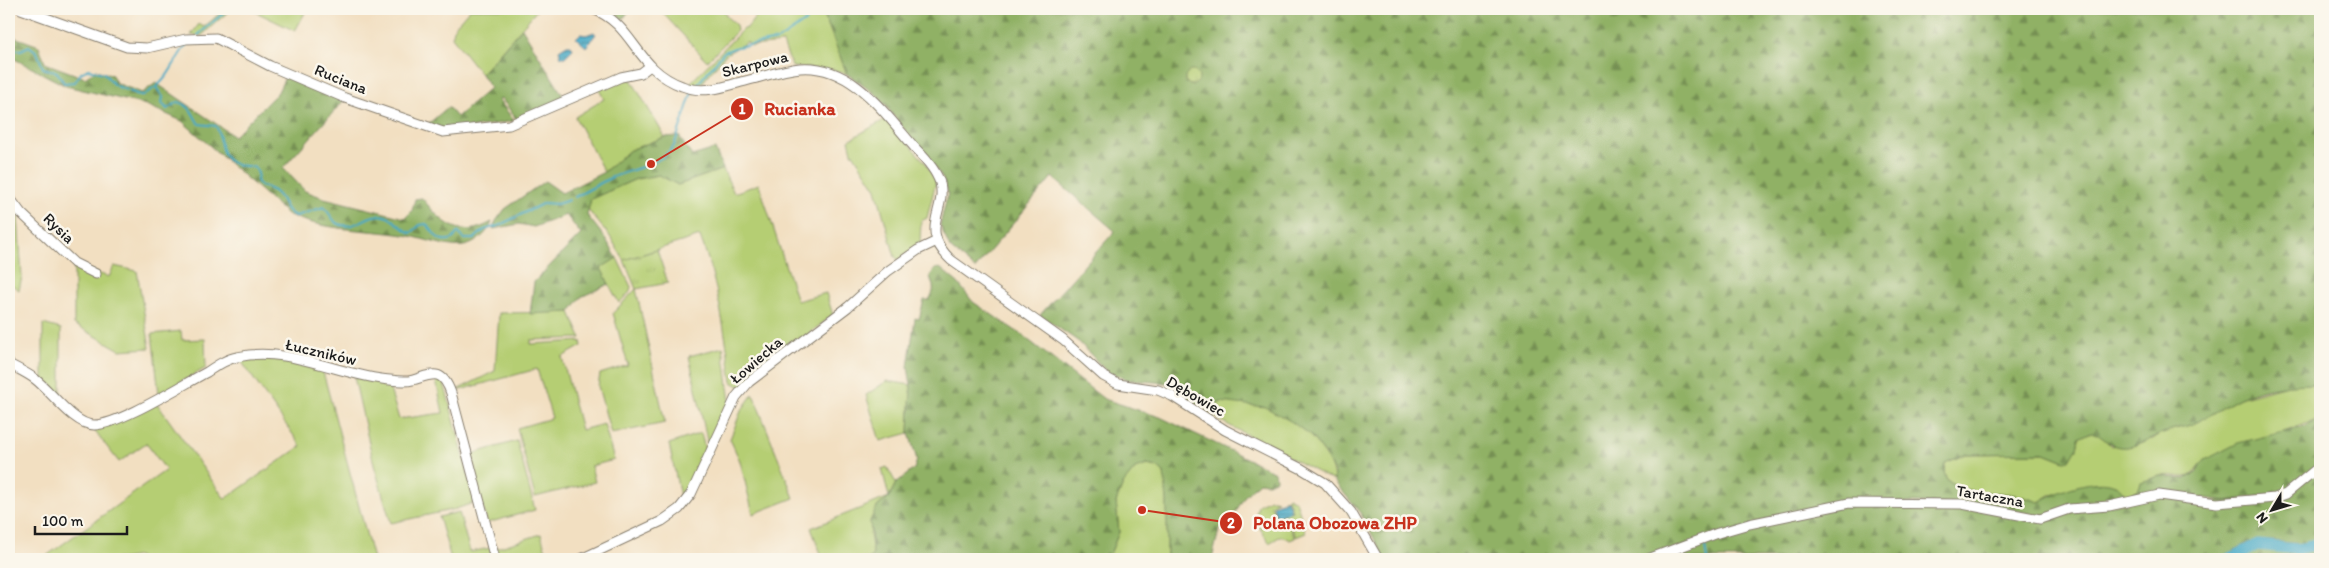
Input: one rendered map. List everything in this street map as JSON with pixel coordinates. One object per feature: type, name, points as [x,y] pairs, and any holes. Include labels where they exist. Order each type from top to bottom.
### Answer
[{"type":"street","name":"Ruciana","points":[[21,9],[127,47],[147,48],[186,39],[216,38],[270,66],[345,98],[442,132],[509,124],[621,77],[640,73],[650,66]]},
{"type":"street","name":"Skarpowa","points":[[593,9],[615,20],[650,66],[676,84],[697,90],[716,89],[801,68],[833,74],[854,84],[871,98],[926,159],[937,176],[940,190],[935,220],[937,241]]},
{"type":"street","name":"Rysia","points":[[9,196],[21,213],[74,263],[96,274]]},
{"type":"street","name":"Łowiecka","points":[[581,559],[662,521],[679,510],[690,494],[736,397],[749,382],[848,307],[881,276],[912,254],[937,241]]},
{"type":"street","name":"Dębowiec","points":[[937,241],[951,260],[1063,340],[1103,376],[1124,386],[1158,390],[1172,396],[1225,430],[1326,483],[1351,512],[1378,559]]},
{"type":"street","name":"Łuczników","points":[[9,364],[35,379],[78,420],[94,425],[123,416],[222,362],[242,356],[266,355],[298,359],[351,374],[382,380],[409,381],[427,375],[439,376],[446,380],[451,393],[495,559]]},
{"type":"street","name":"Tartaczna","points":[[1648,559],[1718,533],[1749,524],[1849,504],[1962,504],[2040,519],[2069,509],[2109,506],[2159,495],[2217,503],[2276,498],[2286,494],[2320,466]]},
{"type":"green space","points":[[225,9],[231,9],[201,36],[191,35],[199,24],[204,27]]},
{"type":"green space","points":[[250,9],[307,9],[295,31]]},
{"type":"green space","points":[[470,9],[538,9],[481,74],[452,37],[455,26]]},
{"type":"green space","points":[[606,9],[631,9],[622,20],[617,14]]},
{"type":"green space","points":[[659,9],[723,9],[727,17],[736,25],[737,31],[707,61]]},
{"type":"green space","points":[[758,9],[822,9],[847,74],[834,70],[792,67],[783,43],[751,46],[747,42],[726,54],[697,89],[692,87],[690,83],[743,29],[747,28],[760,11]]},
{"type":"green space","points":[[822,9],[2320,9],[2320,384],[2289,385],[2258,391],[2238,399],[2195,423],[2167,431],[2132,446],[2116,446],[2091,432],[2079,438],[2077,448],[2070,460],[2065,461],[2045,453],[1966,454],[1945,463],[1944,473],[1948,481],[1956,486],[2024,497],[2039,502],[2076,486],[2097,482],[2116,486],[2127,495],[2138,491],[2141,482],[2161,476],[2185,479],[2196,473],[2205,460],[2238,443],[2304,427],[2320,419],[2320,464],[2285,492],[2227,501],[2165,493],[2043,516],[1977,504],[1849,502],[1654,554],[1644,559],[1602,559],[1590,554],[1568,559],[1385,559],[1361,514],[1334,481],[1334,472],[1325,454],[1312,437],[1292,422],[1265,407],[1220,402],[1211,414],[1167,383],[1129,380],[1107,372],[1079,342],[1040,315],[1115,231],[1052,177],[975,269],[950,248],[940,225],[948,193],[942,177],[878,96],[847,74]]},
{"type":"green space","points":[[522,28],[565,99],[517,120],[501,98],[499,100],[514,121],[450,131],[427,125],[448,107],[457,117],[490,88],[481,74]]},
{"type":"green space","points":[[9,35],[39,46],[45,63],[85,78],[96,70],[112,75],[116,83],[142,93],[156,83],[234,136],[278,92],[286,75],[345,99],[283,168],[305,191],[324,198],[405,218],[412,211],[415,199],[422,198],[445,222],[461,229],[471,230],[492,222],[483,236],[472,244],[454,246],[411,236],[330,227],[301,220],[287,214],[182,121],[146,105],[66,86],[9,56]]},
{"type":"green space","points":[[1189,71],[1195,71],[1199,78],[1195,85],[1189,85],[1185,81],[1185,75]]},
{"type":"green space","points":[[629,76],[665,137],[630,150],[604,172],[575,117],[604,99],[598,88]]},
{"type":"green space","points":[[886,119],[925,162],[936,182],[927,218],[921,221],[920,244],[898,260],[895,257],[876,189],[852,152],[849,140]]},
{"type":"green space","points":[[679,136],[692,156],[715,149],[723,169],[678,185],[659,175],[636,179],[591,199],[587,215],[605,238],[617,258],[601,268],[609,284],[581,297],[570,312],[530,314],[534,282],[581,234],[566,215],[534,227],[519,224],[493,229],[496,221],[505,209],[545,181],[562,193],[604,172],[630,150],[665,137]]},
{"type":"green space","points":[[723,169],[734,193],[759,184],[797,301],[826,293],[833,315],[740,387],[732,382],[724,326],[712,272],[700,236],[624,260],[609,235],[588,210],[591,199],[636,179],[659,175],[678,185]]},
{"type":"green space","points":[[9,199],[18,216],[22,277],[19,290],[9,283]]},
{"type":"green space","points":[[657,250],[668,283],[636,289],[624,260]]},
{"type":"green space","points":[[617,258],[631,287],[629,293],[619,303],[600,268]]},
{"type":"green space","points":[[74,265],[109,277],[114,266],[137,271],[150,348],[120,350],[74,324]]},
{"type":"green space","points":[[940,268],[958,283],[973,302],[1022,335],[1104,399],[1160,417],[1275,472],[1276,479],[1268,483],[1259,482],[1245,496],[1233,516],[1219,530],[1212,559],[1167,559],[1167,500],[1164,473],[1157,467],[1147,465],[1135,469],[1123,484],[1116,502],[1119,532],[1108,559],[869,559],[873,554],[870,521],[877,507],[889,497],[896,483],[914,469],[917,460],[909,433],[911,385],[908,367],[915,318],[919,319],[924,300],[929,300],[933,293],[930,276],[935,269]]},
{"type":"green space","points":[[636,289],[665,423],[611,434],[598,386],[600,374],[628,365],[613,313]]},
{"type":"green space","points":[[570,312],[581,338],[531,340],[531,344],[581,341],[582,346],[562,357],[581,430],[604,424],[614,460],[591,466],[595,482],[535,497],[517,428],[552,418],[537,369],[453,392],[495,371],[499,313]]},
{"type":"green space","points":[[43,324],[61,329],[61,397],[59,399],[43,382]]},
{"type":"green space","points":[[181,331],[182,340],[205,339],[206,368],[159,394],[152,334]]},
{"type":"green space","points":[[723,347],[730,402],[711,447],[708,445],[689,356]]},
{"type":"green space","points":[[239,358],[288,359],[322,368],[373,559],[141,559],[139,556],[122,559],[42,559],[166,470],[146,443],[119,462],[93,429],[156,402],[225,499],[301,446]]},
{"type":"green space","points":[[435,376],[443,379],[476,502],[456,509],[391,523],[374,465],[354,377],[388,383],[399,419],[443,413]]},
{"type":"green space","points":[[887,381],[911,385],[909,433],[880,441],[866,395]]},
{"type":"green space","points":[[2291,384],[2320,384],[2320,419],[2205,460],[2189,476],[2161,476],[2142,482],[2138,491],[2126,496],[2115,485],[2050,495],[2039,502],[2013,495],[1966,490],[1956,487],[1945,474],[1945,463],[1966,454],[2045,453],[2065,461],[2077,448],[2079,438],[2091,432],[2099,434],[2111,446],[2153,439],[2163,432],[2193,424],[2239,398]]},
{"type":"green space","points":[[753,394],[794,498],[753,514],[740,461],[730,439],[741,411]]},
{"type":"green space","points":[[1220,402],[1266,407],[1288,418],[1319,446],[1332,469],[1334,481],[1221,421],[1211,414]]},
{"type":"green space","points":[[701,433],[706,453],[696,476],[681,501],[669,444]]},
{"type":"green space","points":[[517,441],[535,510],[487,523],[468,455]]},
{"type":"green space","points":[[1147,465],[1160,469],[1166,479],[1167,559],[1108,559],[1119,532],[1116,502],[1123,483],[1135,469]]},
{"type":"green space","points":[[887,467],[896,483],[889,497],[882,469]]},
{"type":"green space","points":[[2320,467],[2320,541],[2303,544],[2273,541],[2257,542],[2213,559],[1652,559],[1718,534],[1850,505],[1962,506],[2030,520],[2160,496],[2201,502],[2276,499]]},
{"type":"green space","points":[[889,497],[877,507],[870,534],[873,554],[869,559],[823,559],[811,528]]},
{"type":"green space","points":[[1288,497],[1296,501],[1306,533],[1296,537],[1291,527],[1293,521],[1289,519],[1285,521],[1285,525],[1290,528],[1295,538],[1290,540],[1281,536],[1269,543],[1255,520],[1258,505],[1270,499],[1277,501],[1271,505],[1276,517],[1292,511],[1288,499],[1283,500]]},
{"type":"green space","points":[[459,512],[470,552],[490,548],[493,559],[451,559],[439,517]]},
{"type":"green space","points":[[541,534],[548,559],[497,559],[494,549]]},
{"type":"green space","points":[[2320,547],[2320,559],[2233,559],[2258,549],[2299,552]]},
{"type":"water","points":[[594,32],[596,34],[586,47],[576,38],[580,34],[586,35]]},
{"type":"water","points":[[567,45],[571,45],[573,49],[565,57],[561,57],[559,50]]},
{"type":"water","points":[[1287,500],[1291,511],[1276,516],[1273,505]]},
{"type":"waterway","points":[[198,35],[228,9]]},
{"type":"waterway","points":[[696,86],[724,52],[737,47],[778,40],[824,9]]},
{"type":"waterway","points":[[156,87],[169,72],[187,44]]},
{"type":"waterway","points":[[9,47],[11,50],[21,50],[29,46],[37,52],[43,68],[57,72],[64,83],[75,82],[81,73],[88,69],[104,73],[114,85],[139,95],[144,95],[156,87],[163,97],[162,103],[167,109],[178,102],[182,103],[191,110],[199,124],[216,126],[225,157],[235,164],[255,168],[258,173],[257,180],[259,185],[275,192],[289,212],[296,216],[324,207],[336,223],[343,225],[356,224],[379,215],[389,217],[411,233],[420,225],[426,224],[437,237],[443,240],[453,239],[458,232],[464,239],[474,239],[484,230],[498,226],[544,203],[557,204],[569,200]]},
{"type":"waterway","points":[[575,197],[612,177],[651,164],[663,157],[674,146],[692,92]]},
{"type":"waterway","points":[[1704,541],[1707,559]]},
{"type":"waterway","points":[[2228,559],[2258,545],[2297,549],[2320,544]]},
{"type":"place","name":"Rucianka","points":[[651,164]]},
{"type":"place","name":"Polana Obozowa ZHP","points":[[1142,510]]}]
